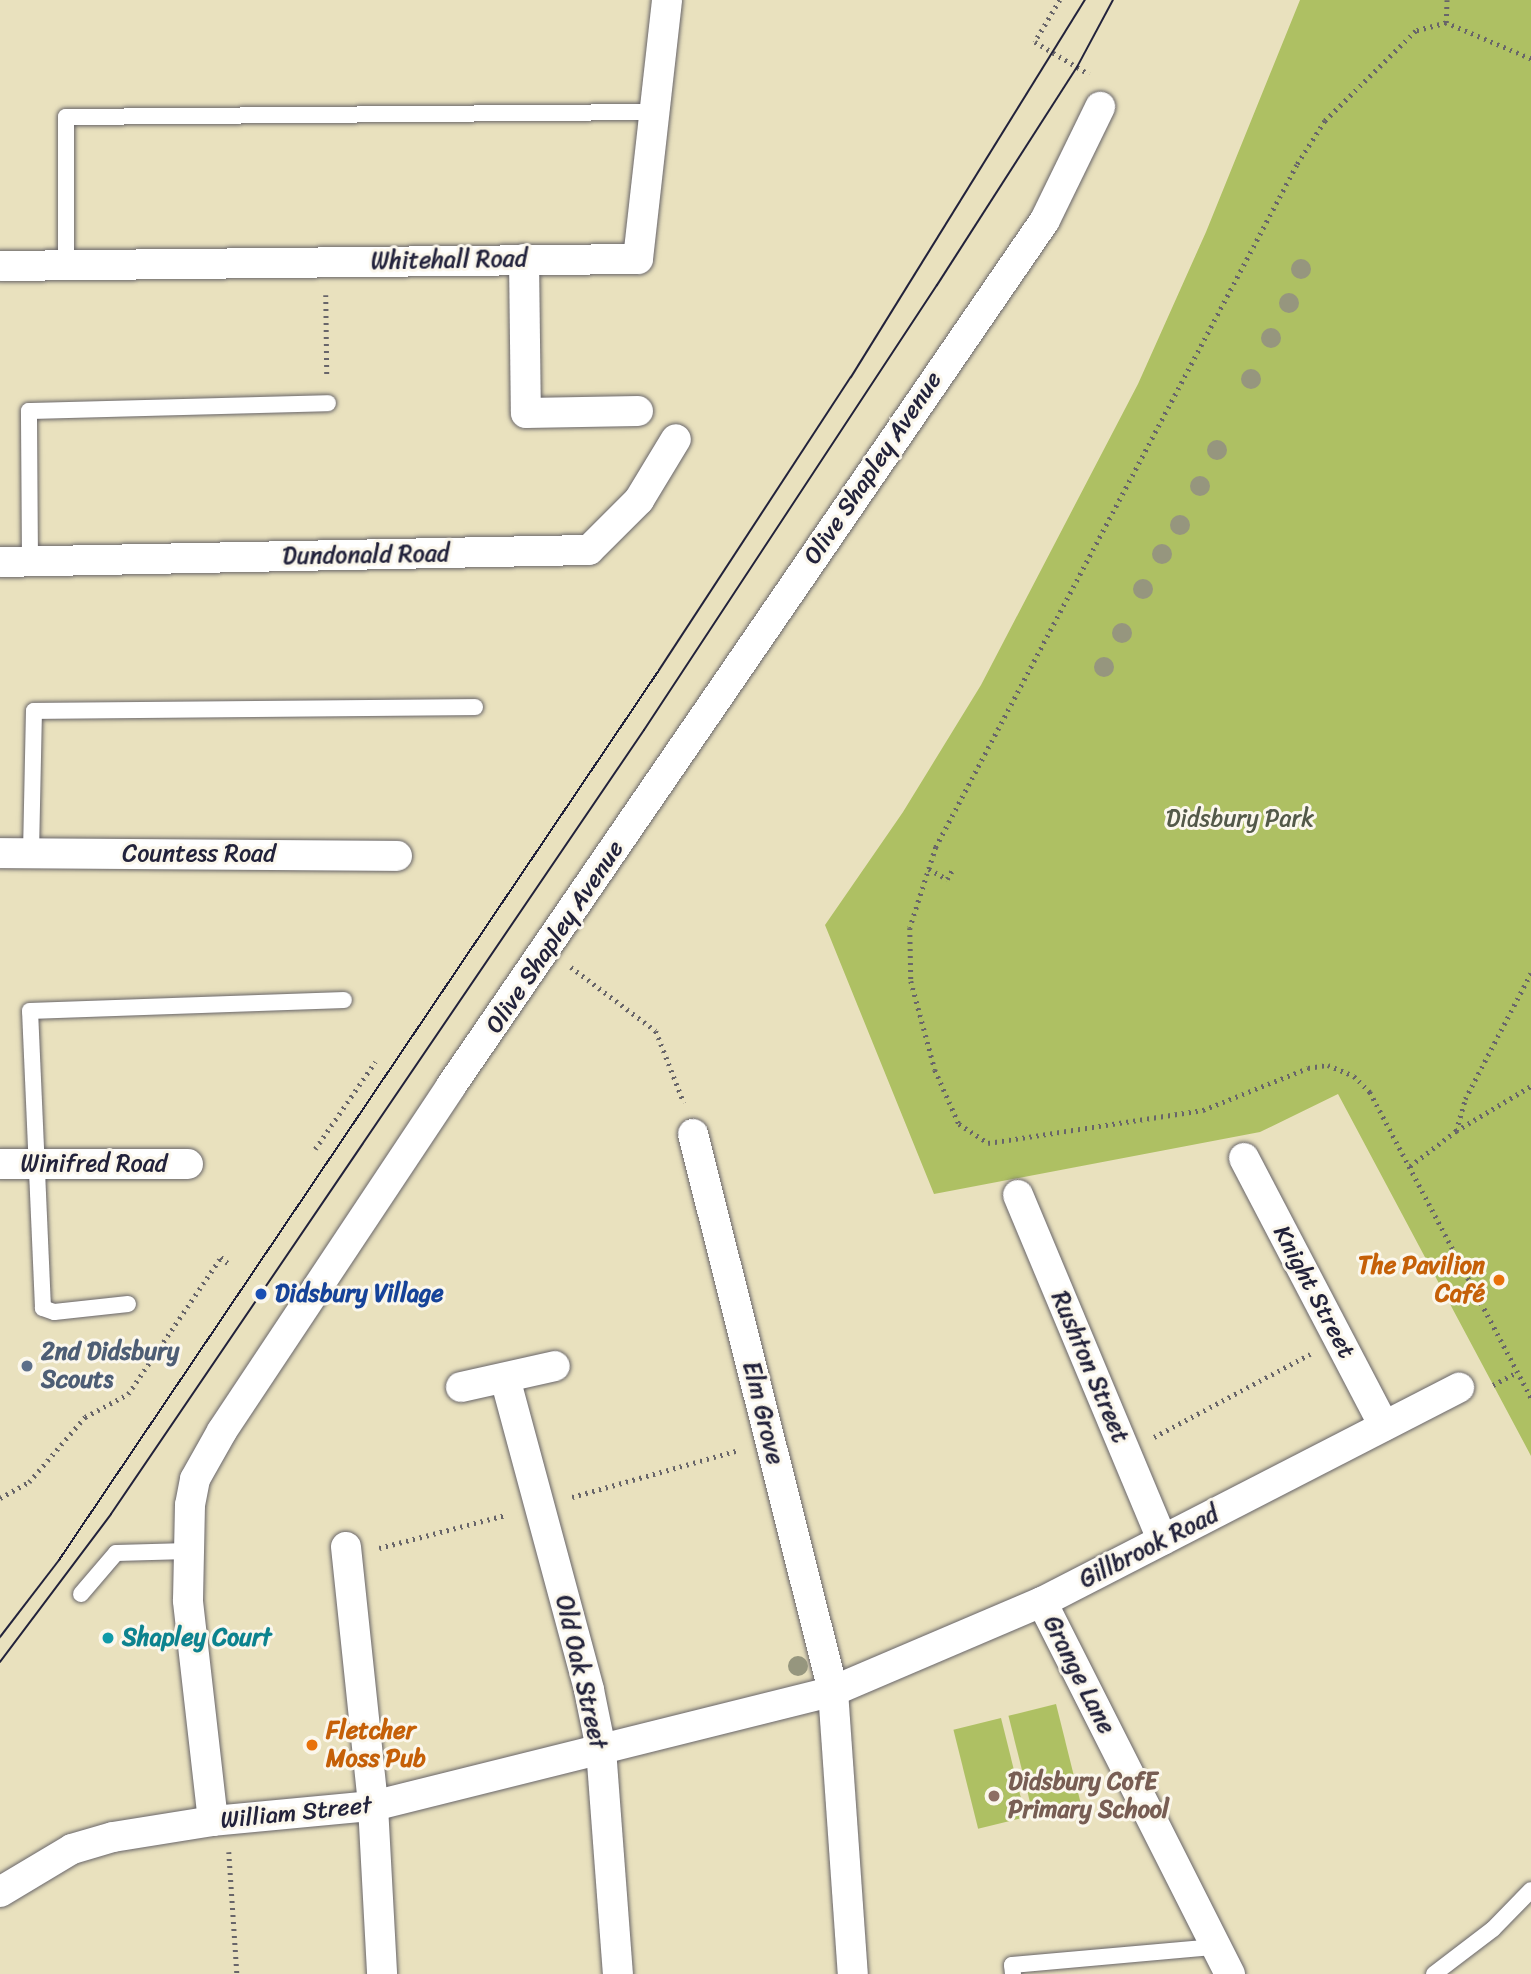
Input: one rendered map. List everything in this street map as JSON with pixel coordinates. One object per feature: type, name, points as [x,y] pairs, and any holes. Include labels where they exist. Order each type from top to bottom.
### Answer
[{"type":"street","name":"Whitehall Road","points":[[0,266],[638,259],[667,0]]},
{"type":"street","name":"Olive Shapley Avenue","points":[[220,1820],[188,1600],[188,1551],[195,1479],[222,1432],[548,948],[1045,220],[1100,107]]},
{"type":"street","points":[[524,259],[526,413],[638,411]]},
{"type":"street","name":"Dundonald Road","points":[[0,562],[589,550],[639,500],[676,439]]},
{"type":"street","name":"Countess Road","points":[[0,853],[397,856]]},
{"type":"street","name":"Elm Grove","points":[[693,1134],[833,1691],[853,1974]]},
{"type":"street","name":"Knight Street","points":[[1244,1158],[1384,1426]]},
{"type":"street","name":"Winifred Road","points":[[0,1164],[188,1164]]},
{"type":"street","name":"Rushton Street","points":[[1018,1195],[1162,1540]]},
{"type":"street","points":[[461,1387],[555,1366]]},
{"type":"street","name":"Old Oak Street","points":[[505,1378],[601,1749],[618,1974]]},
{"type":"street","name":"Gillbrook Road","points":[[833,1691],[1042,1602],[1459,1388]]},
{"type":"street","points":[[347,1552],[373,1806],[382,1974]]},
{"type":"street","name":"Grange Lane","points":[[1042,1602],[1230,1974]]},
{"type":"street","points":[[601,1749],[833,1691]]},
{"type":"street","name":"William Street","points":[[0,1892],[72,1849],[113,1837],[220,1820],[373,1806],[601,1749]]},
{"type":"lane","points":[[66,265],[66,117],[654,112]]},
{"type":"lane","points":[[30,562],[29,411],[328,403]]},
{"type":"lane","points":[[30,853],[34,711],[475,707]]},
{"type":"lane","points":[[128,1304],[54,1312],[43,1308],[34,1164],[30,1011],[344,1000]]},
{"type":"lane","points":[[81,1594],[116,1553],[188,1551]]},
{"type":"lane","points":[[1434,1974],[1493,1929],[1531,1890]]},
{"type":"lane","points":[[1013,1974],[1012,1965],[1215,1947]]},
{"type":"path","points":[[1060,0],[1035,42],[1095,78]]},
{"type":"path","points":[[1446,23],[1447,0]]},
{"type":"path","points":[[1531,60],[1446,23],[1416,32],[1325,121],[1297,165],[936,847],[910,928],[911,981],[935,1070],[959,1124],[969,1134],[988,1143],[1203,1110],[1296,1072],[1328,1065],[1354,1076],[1370,1092],[1531,1398]]},
{"type":"path","points":[[325,262],[328,403]]},
{"type":"path","points":[[929,869],[947,879],[953,869]]},
{"type":"path","points":[[548,948],[656,1031],[676,1074],[693,1134]]},
{"type":"path","points":[[1456,1131],[1465,1099],[1531,973]]},
{"type":"path","points":[[315,1149],[375,1062]]},
{"type":"path","points":[[1410,1166],[1456,1131],[1531,1086]]},
{"type":"path","points":[[0,1498],[29,1482],[85,1417],[128,1394],[221,1257],[230,1265]]},
{"type":"path","points":[[1126,1452],[1339,1339]]},
{"type":"path","points":[[347,1552],[540,1507],[770,1441]]},
{"type":"path","points":[[220,1820],[237,1974]]},
{"type":"green space","name":"Didsbury Park","points":[[1300,0],[1531,0],[1531,1456],[1338,1094],[1260,1132],[934,1194],[825,925],[903,812],[981,685],[1138,384],[1206,232]]},
{"type":"green space","points":[[1056,1704],[1081,1803],[1033,1815],[1008,1716]]},
{"type":"green space","points":[[1001,1718],[1026,1817],[978,1829],[953,1730]]},
{"type":"tram line","points":[[0,1637],[59,1560],[659,670],[851,377],[1085,0]]},
{"type":"tram line","points":[[0,1662],[111,1514],[644,730],[937,285],[1077,67],[1113,0]]},
{"type":"place","name":"The Pavilion Café","points":[[1499,1280]]},
{"type":"place","name":"Didsbury Village","points":[[261,1294]]},
{"type":"place","name":"2nd Didsbury Scouts","points":[[27,1366]]},
{"type":"place","name":"Shapley Court","points":[[108,1638]]},
{"type":"place","name":"Fletcher Moss Pub","points":[[312,1745]]},
{"type":"place","name":"Didsbury CofE Primary School","points":[[994,1796]]}]
